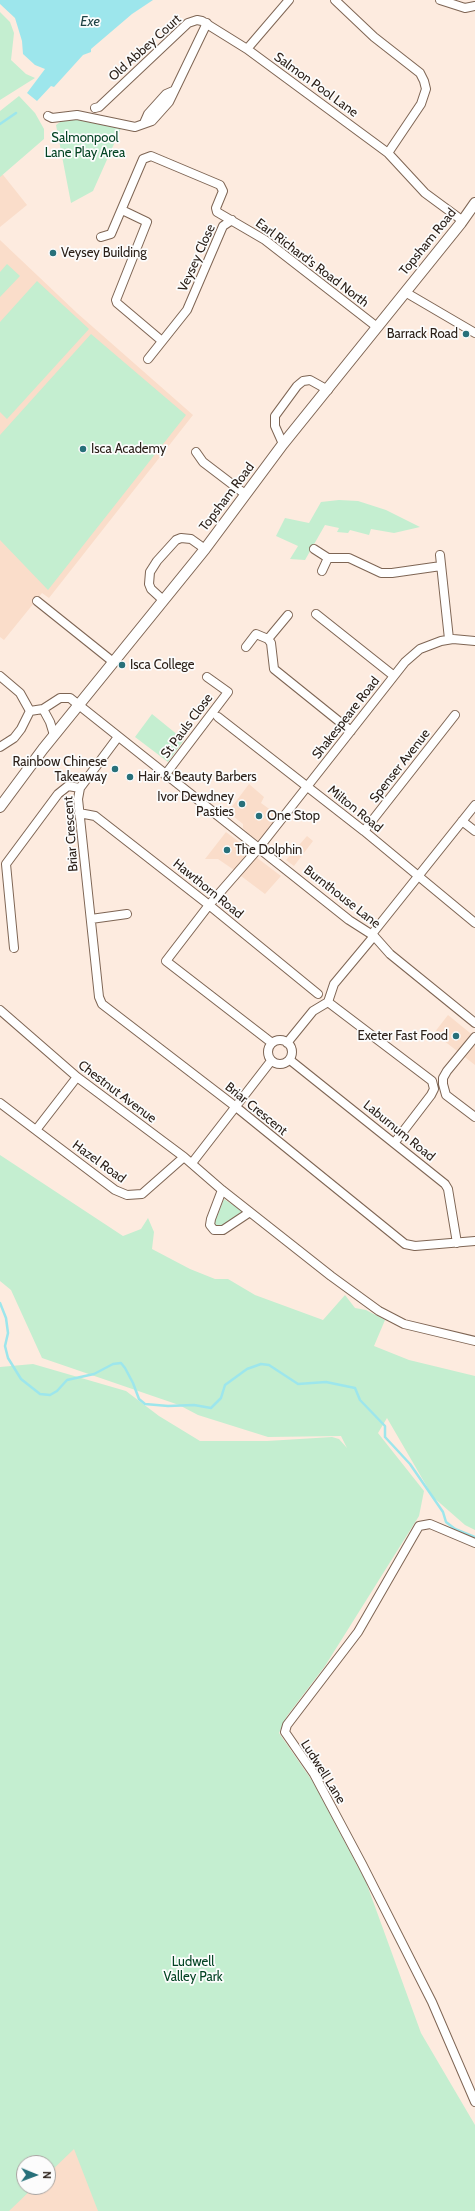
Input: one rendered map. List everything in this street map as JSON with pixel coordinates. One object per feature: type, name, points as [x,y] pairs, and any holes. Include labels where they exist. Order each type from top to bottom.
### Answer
[{"type":"main road","name":"Topsham Road","points":[[0,806],[54,735],[204,549],[283,444],[463,221],[475,203]]},
{"type":"street","points":[[246,49],[289,0]]},
{"type":"street","points":[[335,0],[374,37],[420,73],[424,81],[426,89],[421,104],[388,153]]},
{"type":"street","points":[[440,0],[465,8],[475,6]]},
{"type":"street","name":"Old Abbey Court","points":[[95,108],[106,106],[188,23],[197,20],[207,23]]},
{"type":"street","points":[[48,116],[52,118],[77,115],[135,127],[144,123],[148,114],[166,94],[173,92],[207,23]]},
{"type":"street","name":"Salmon Pool Lane","points":[[207,23],[246,49],[388,153],[425,193],[463,221]]},
{"type":"street","name":"Veysey Close","points":[[101,236],[111,234],[143,159],[151,156],[220,185],[223,191],[216,208],[217,212],[232,220],[223,226],[187,310],[148,359]]},
{"type":"street","points":[[122,210],[147,222],[116,300],[117,303],[162,341]]},
{"type":"street","name":"Earl Richard's Road North","points":[[232,220],[265,240],[377,327]]},
{"type":"street","points":[[405,292],[475,333]]},
{"type":"street","points":[[283,444],[274,421],[275,416],[297,386],[303,381],[310,380],[328,390]]},
{"type":"street","points":[[196,452],[203,462],[245,494]]},
{"type":"street","points":[[163,600],[151,589],[149,584],[150,572],[157,561],[176,540],[181,538],[191,539],[204,549]]},
{"type":"street","points":[[314,549],[328,558],[349,558],[381,573],[392,573],[441,566]]},
{"type":"street","points":[[440,555],[449,639]]},
{"type":"street","points":[[322,571],[328,558]]},
{"type":"street","points":[[37,602],[112,662]]},
{"type":"street","points":[[316,614],[394,676]]},
{"type":"street","points":[[268,639],[288,615]]},
{"type":"street","points":[[246,647],[256,634],[268,639],[274,669],[351,731]]},
{"type":"street","name":"Shakespeare Road","points":[[272,1043],[166,961],[209,905],[258,848],[308,786],[405,662],[420,650],[449,639],[475,641]]},
{"type":"street","points":[[0,676],[20,692],[30,711]]},
{"type":"street","name":"St Pauls Close","points":[[165,775],[230,690],[207,677]]},
{"type":"street","name":"Burnthouse Lane","points":[[43,709],[57,699],[67,697],[165,775],[236,828],[258,848],[281,864],[349,920],[373,935],[390,954],[475,1023]]},
{"type":"street","points":[[30,711],[43,709],[50,722],[54,735]]},
{"type":"street","points":[[0,747],[14,738],[22,729],[30,711]]},
{"type":"street","name":"Spenser Avenue","points":[[364,831],[455,715]]},
{"type":"street","name":"Milton Road","points":[[218,717],[308,786],[475,923]]},
{"type":"street","name":"Briar Crescent","points":[[118,737],[80,788],[78,799],[99,998],[102,1004],[236,1107],[405,1244],[415,1246],[475,1241]]},
{"type":"street","points":[[14,948],[6,864],[58,794],[68,786],[80,788]]},
{"type":"street","points":[[287,1043],[313,1011],[328,1002],[334,984],[475,806]]},
{"type":"street","name":"Hawthorn Road","points":[[79,812],[95,816],[209,905],[318,994]]},
{"type":"street","points":[[462,821],[475,831]]},
{"type":"street","points":[[91,919],[127,914]]},
{"type":"street","points":[[328,1002],[432,1081],[434,1090],[431,1095],[395,1142]]},
{"type":"street","name":"Chestnut Avenue","points":[[0,1010],[77,1077],[192,1163],[222,1190],[331,1276],[379,1311],[404,1324],[475,1340]]},
{"type":"street","points":[[475,1038],[443,1078],[446,1095],[475,1117]]},
{"type":"street","points":[[280,1040],[287,1043],[291,1049],[290,1060],[283,1064],[271,1062],[268,1050],[272,1043],[280,1040]]},
{"type":"street","name":"Laburnum Road","points":[[290,1060],[395,1142],[445,1184],[448,1189],[456,1243]]},
{"type":"street","points":[[192,1163],[271,1062]]},
{"type":"street","points":[[36,1130],[77,1077]]},
{"type":"street","name":"Hazel Road","points":[[0,1104],[115,1190],[127,1195],[142,1194],[184,1157]]},
{"type":"street","points":[[222,1190],[211,1219],[210,1225],[214,1230],[224,1230],[250,1212]]},
{"type":"street","name":"Ludwell Lane","points":[[475,1543],[430,1524],[419,1526],[358,1632],[287,1724],[285,1732],[314,1774],[362,1864],[432,2002],[475,2102]]},
{"type":"shaded area","points":[[0,171],[27,205],[0,227]]},
{"type":"shaded area","name":"Isca Academy","points":[[0,240],[77,313],[193,415],[49,598],[42,593],[4,640],[0,637]]},
{"type":"shaded area","points":[[249,784],[264,797],[261,803],[279,816],[259,841],[250,835],[243,828],[243,824],[228,812]]},
{"type":"shaded area","points":[[226,832],[250,850],[234,870],[218,859],[205,859]]},
{"type":"shaded area","points":[[307,836],[313,841],[294,866],[286,860]]},
{"type":"shaded area","points":[[256,857],[281,876],[265,894],[241,876]]},
{"type":"shaded area","points":[[448,1015],[475,1037],[475,1065],[434,1033]]},
{"type":"shaded area","points":[[89,2132],[118,2211],[0,2211],[0,2206],[17,2195],[56,2195],[56,2163]]},
{"type":"green space","points":[[0,12],[10,22],[14,33],[11,60],[26,74],[35,78],[0,100]]},
{"type":"green space","points":[[19,96],[35,113],[44,129],[44,139],[0,177],[0,111]]},
{"type":"green space","name":"Salmonpool Lane Play Area","points":[[71,118],[122,126],[93,191],[71,203],[56,125],[63,120]]},
{"type":"green space","points":[[7,264],[20,276],[0,297],[0,272]]},
{"type":"green space","points":[[37,281],[89,329],[7,419],[0,412],[0,322]]},
{"type":"green space","name":"Isca Academy","points":[[91,334],[186,415],[48,590],[0,540],[0,435]]},
{"type":"green space","points":[[339,500],[358,501],[386,510],[420,527],[394,533],[371,529],[369,535],[350,530],[348,533],[337,532],[339,528],[325,525],[305,560],[290,559],[298,546],[276,536],[285,518],[309,523],[321,502]]},
{"type":"green space","points":[[152,714],[184,740],[168,762],[135,737]]},
{"type":"green space","name":"Ludwell Valley Park","points":[[0,1155],[123,1236],[141,1229],[148,1218],[154,1232],[152,1249],[190,1269],[215,1279],[228,1279],[255,1295],[323,1320],[345,1295],[355,1308],[366,1310],[385,1320],[374,1346],[409,1360],[475,1376],[475,1530],[465,1525],[433,1497],[387,1418],[378,1433],[424,1491],[419,1516],[325,1666],[287,1716],[279,1733],[313,1782],[366,1882],[421,2033],[475,2125],[475,2211],[98,2211],[74,2149],[56,2166],[56,2155],[16,2155],[16,2195],[26,2195],[9,2211],[0,2211],[0,1367],[33,1364],[126,1391],[159,1416],[200,1441],[267,1441],[332,1437],[339,1439],[347,1448],[341,1436],[268,1437],[198,1415],[179,1405],[42,1358],[11,1290],[0,1281]]},
{"type":"green space","points":[[224,1199],[242,1211],[223,1227],[217,1227],[214,1224]]},
{"type":"water","name":"Exe","points":[[0,0],[153,0],[132,14],[91,49],[91,52],[83,55],[54,87],[51,86],[37,101],[27,93],[45,69],[35,65],[23,54],[22,41],[15,18],[0,4]]},
{"type":"waterway","points":[[0,124],[16,113]]},
{"type":"waterway","points":[[0,1303],[6,1318],[8,1333],[5,1346],[8,1358],[21,1379],[40,1394],[50,1395],[57,1391],[67,1380],[94,1374],[113,1364],[121,1363],[133,1383],[139,1399],[145,1404],[168,1406],[194,1405],[211,1408],[221,1398],[225,1385],[247,1369],[261,1364],[269,1365],[298,1384],[326,1382],[355,1388],[360,1400],[385,1426],[385,1437],[410,1464],[443,1512],[446,1522],[455,1529],[475,1537]]},
{"type":"place","name":"Veysey Building","points":[[53,253]]},
{"type":"place","name":"Barrack Road","points":[[466,334]]},
{"type":"place","name":"Isca Academy","points":[[83,449]]},
{"type":"place","name":"Isca College","points":[[122,665]]},
{"type":"place","name":"Rainbow Chinese Takeaway","points":[[115,769]]},
{"type":"place","name":"Hair & Beauty Barbers","points":[[130,777]]},
{"type":"place","name":"Ivor Dewdney Pasties","points":[[242,804]]},
{"type":"place","name":"One Stop","points":[[259,816]]},
{"type":"place","name":"The Dolphin","points":[[227,850]]},
{"type":"place","name":"Exeter Fast Food","points":[[456,1036]]}]
